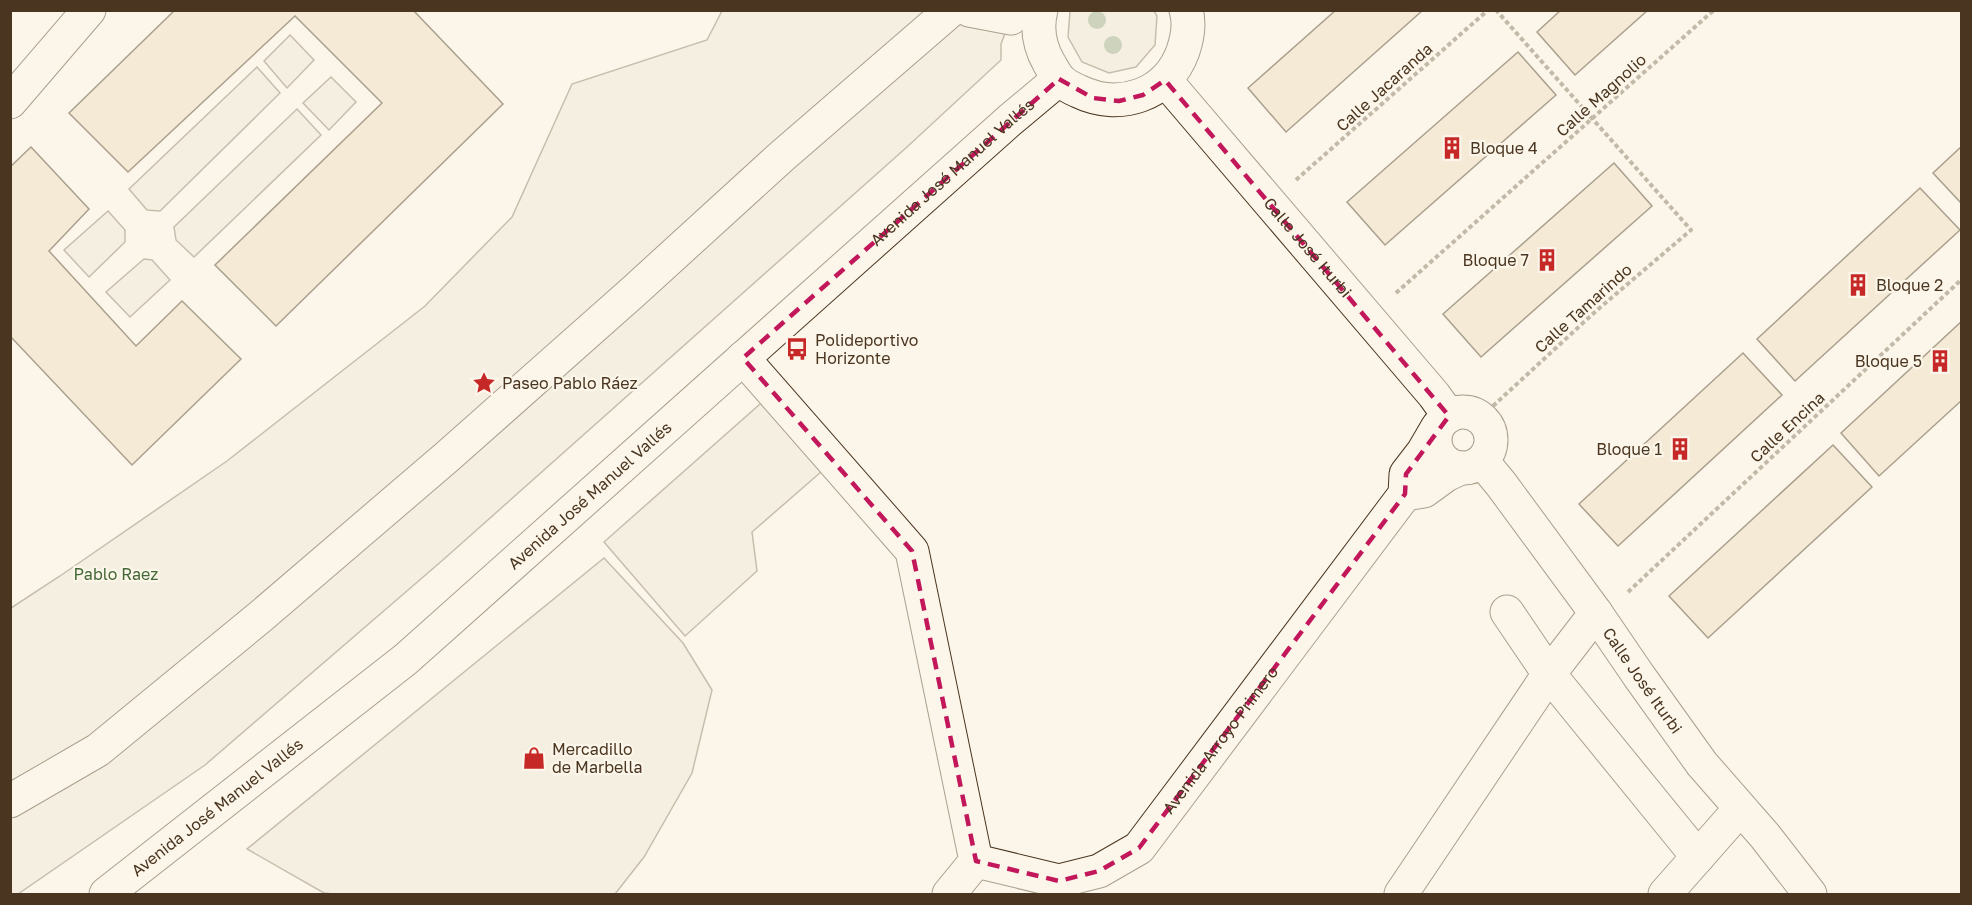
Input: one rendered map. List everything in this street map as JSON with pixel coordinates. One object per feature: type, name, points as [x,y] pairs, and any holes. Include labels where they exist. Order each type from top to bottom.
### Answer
[{"type":"street","points":[[10,102],[89,10]]},
{"type":"street","points":[[10,801],[98,750],[260,617],[448,456],[781,157],[951,10]]},
{"type":"street","points":[[969,10],[1026,14],[1039,35],[1043,52],[1059,79],[1069,87],[1093,98],[1119,101],[1143,95],[1165,80],[1179,62],[1187,39],[1186,10]]},
{"type":"street","name":"Avenida José Manuel Vallés","points":[[106,894],[406,659],[1001,128],[1059,79]]},
{"type":"street","name":"Calle José Iturbi","points":[[1165,80],[1427,386],[1443,422]]},
{"type":"street","points":[[743,358],[912,551],[976,861],[1021,894]]},
{"type":"street","points":[[1405,494],[1424,491],[1446,475],[1471,464],[1488,453],[1491,441],[1484,421],[1464,412],[1453,414],[1443,422],[1435,439],[1436,450],[1450,465],[1471,464]]},
{"type":"street","name":"Avenida Arroyo Primero","points":[[976,861],[1059,881],[1099,871],[1139,848],[1405,494],[1406,474],[1443,422]]},
{"type":"street","name":"Calle José Iturbi","points":[[1471,464],[1502,484],[1596,613],[1701,764],[1764,836],[1810,894]]},
{"type":"street","points":[[1507,612],[1549,674],[1698,857]]},
{"type":"street","points":[[1401,894],[1549,674],[1596,613]]},
{"type":"street","points":[[1665,894],[1740,809]]},
{"type":"street","points":[[949,894],[976,861]]},
{"type":"path","name":"Calle Jacaranda","points":[[1296,180],[1488,10]]},
{"type":"path","points":[[1496,10],[1592,119]]},
{"type":"path","name":"Calle Magnolio","points":[[1396,293],[1714,10]]},
{"type":"path","name":"Calle Tamarindo","points":[[1493,406],[1596,310],[1691,230],[1592,119]]},
{"type":"path","name":"Calle Encina","points":[[1628,592],[1962,279]]},
{"type":"highlighted area","points":[[1059,79],[1093,98],[1119,101],[1143,95],[1165,80],[1449,416],[1406,474],[1405,494],[1139,848],[1099,871],[1059,881],[976,861],[912,551],[743,358]]},
{"type":"shaded area","name":"Paseo Pablo Ráez","points":[[722,11],[1011,11],[1011,18],[1001,44],[1001,60],[907,147],[444,559],[205,765],[18,894],[11,894],[11,608],[227,461],[425,306],[512,217],[572,84],[707,40]]},
{"type":"shaded area","points":[[1070,11],[1154,11],[1157,16],[1155,45],[1136,67],[1109,73],[1082,62],[1068,37]]},
{"type":"shaded area","points":[[290,35],[314,60],[287,88],[264,61]]},
{"type":"shaded area","points":[[257,67],[280,93],[160,211],[147,210],[129,189]]},
{"type":"shaded area","points":[[331,77],[356,102],[329,130],[303,103]]},
{"type":"shaded area","points":[[297,109],[321,135],[194,257],[176,240],[174,227]]},
{"type":"shaded area","points":[[108,211],[125,230],[125,242],[89,277],[64,250]]},
{"type":"shaded area","points":[[144,259],[152,260],[170,280],[130,317],[106,292]]},
{"type":"shaded area","points":[[768,397],[829,465],[752,532],[757,571],[685,636],[604,542]]},
{"type":"shaded area","points":[[604,558],[683,643],[712,690],[692,773],[644,857],[615,894],[324,893],[247,849]]},
{"type":"building","points":[[175,10],[413,10],[503,104],[276,326],[215,265],[382,103],[295,16],[128,172],[69,113]]},
{"type":"building","points":[[1336,10],[1423,10],[1286,132],[1248,88]]},
{"type":"building","points":[[1561,10],[1648,10],[1575,75],[1537,32]]},
{"type":"building","name":"Bloque 4","points":[[1518,52],[1556,95],[1385,245],[1347,202]]},
{"type":"building","points":[[1962,146],[1962,204],[1933,173]]},
{"type":"building","points":[[31,147],[89,209],[49,251],[136,346],[182,301],[241,359],[132,465],[10,336],[10,167]]},
{"type":"building","name":"Bloque 7","points":[[1614,163],[1652,206],[1481,357],[1443,314]]},
{"type":"building","name":"Bloque 2","points":[[1920,188],[1960,230],[1795,381],[1757,339]]},
{"type":"building","name":"Bloque 5","points":[[1962,321],[1962,400],[1879,476],[1841,433]]},
{"type":"building","name":"Bloque 1","points":[[1743,353],[1782,395],[1618,546],[1579,504]]},
{"type":"building","points":[[1833,445],[1872,487],[1708,638],[1669,596]]},
{"type":"place","name":"Bloque 4","points":[[1452,148]]},
{"type":"place","name":"Bloque 7","points":[[1547,260]]},
{"type":"place","name":"Bloque 2","points":[[1858,285]]},
{"type":"place","name":"Polideportivo Horizonte","points":[[797,349]]},
{"type":"place","name":"Bloque 5","points":[[1940,361]]},
{"type":"place","name":"Paseo Pablo Ráez","points":[[484,383]]},
{"type":"place","name":"Bloque 1","points":[[1680,449]]},
{"type":"place","name":"Mercadillo de Marbella","points":[[534,758]]},
{"type":"park label","name":"Pablo Raez","points":[[116,574]]}]
